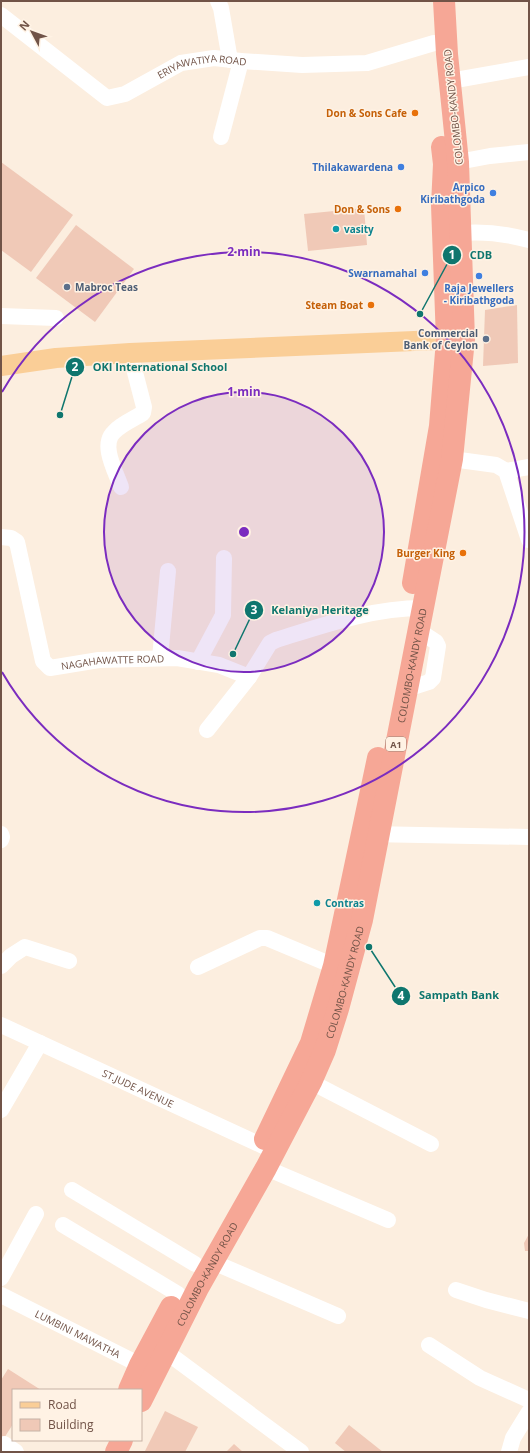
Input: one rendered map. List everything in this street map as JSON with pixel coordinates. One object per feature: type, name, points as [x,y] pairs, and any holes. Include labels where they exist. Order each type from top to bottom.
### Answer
[{"type":"highway","name":"COLOMBO-KANDY ROAD","points":[[130,1389],[166,1351],[204,1263],[311,1082],[325,1050],[338,1009],[362,920],[371,834],[416,608],[452,459],[461,233],[458,162],[450,81],[431,1]]},
{"type":"highway","name":"COLOMBO-KANDY ROAD","points":[[268,1155],[311,1043],[334,966],[371,834],[407,689],[418,631],[416,608],[440,426],[456,339],[442,205],[444,164],[440,42],[444,1]]},
{"type":"highway","name":"COLOMBO-KANDY ROAD","points":[[142,1396],[148,1369],[178,1294],[204,1263]]},
{"type":"highway","points":[[101,1452],[106,1441]]},
{"type":"highway","points":[[116,1452],[122,1441]]},
{"type":"main road","points":[[1,366],[56,358],[130,353],[456,339]]},
{"type":"street","points":[[218,1],[236,61],[221,137]]},
{"type":"street","name":"ERIYAWATIYA ROAD","points":[[1,15],[107,98],[125,94],[181,64],[214,58],[236,61],[302,65],[367,63],[440,42]]},
{"type":"street","points":[[450,81],[529,67]]},
{"type":"street","points":[[458,162],[490,156],[529,152]]},
{"type":"street","points":[[461,233],[480,232],[529,240]]},
{"type":"street","points":[[1,316],[56,318]]},
{"type":"street","points":[[121,488],[107,448],[108,438],[114,431],[143,413],[144,407],[130,353]]},
{"type":"street","points":[[452,459],[496,465],[506,471],[529,540]]},
{"type":"street","points":[[506,471],[529,467]]},
{"type":"street","name":"NAGAHAWATTE ROAD","points":[[1,537],[11,538],[17,542],[43,661],[50,668],[99,660],[177,658],[219,665],[249,677]]},
{"type":"street","points":[[198,662],[223,615],[224,558]]},
{"type":"street","points":[[160,658],[168,571]]},
{"type":"street","points":[[207,730],[249,677],[270,643],[355,616],[416,608]]},
{"type":"street","points":[[1,834],[1,840]]},
{"type":"street","points":[[371,834],[529,837]]},
{"type":"street","points":[[198,967],[260,938],[267,938],[334,966]]},
{"type":"street","points":[[1,966],[10,956],[25,947],[69,961]]},
{"type":"street","name":"ST.JUDE AVENUE","points":[[1,1025],[40,1042],[268,1155],[388,1220]]},
{"type":"street","points":[[1,1110],[40,1042]]},
{"type":"street","points":[[311,1082],[431,1144]]},
{"type":"street","points":[[72,1190],[204,1263],[338,1316]]},
{"type":"street","points":[[1,1278],[36,1214]]},
{"type":"street","points":[[63,1225],[178,1294]]},
{"type":"street","points":[[456,1290],[486,1300],[529,1311]]},
{"type":"street","name":"LUMBINI MAWATHA","points":[[1,1295],[148,1369]]},
{"type":"street","points":[[429,1345],[480,1378],[529,1400]]},
{"type":"street","points":[[166,1351],[301,1452]]},
{"type":"street","points":[[509,1452],[514,1438],[528,1416]]},
{"type":"building","points":[[1,162],[73,215],[31,272],[1,250]]},
{"type":"building","name":"vasity","points":[[364,208],[367,245],[308,251],[304,214]]},
{"type":"building","points":[[76,225],[134,269],[95,322],[36,278]]},
{"type":"building","points":[[517,305],[518,363],[483,366],[485,310]]},
{"type":"building","points":[[529,1234],[529,1251],[525,1251],[524,1243]]},
{"type":"building","points":[[8,1369],[39,1389],[12,1389],[12,1426],[1,1443],[1,1380]]},
{"type":"building","points":[[165,1411],[198,1427],[185,1452],[145,1451]]},
{"type":"building","points":[[349,1425],[383,1452],[346,1452],[335,1443]]},
{"type":"building","points":[[234,1444],[243,1452],[226,1452]]},
{"type":"place","name":"Don & Sons Cafe","points":[[415,113]]},
{"type":"place","name":"Thilakawardena","points":[[401,167]]},
{"type":"place","name":"Arpico Kiribathgoda","points":[[493,193]]},
{"type":"place","name":"Don & Sons","points":[[398,209]]},
{"type":"place","name":"vasity","points":[[336,229]]},
{"type":"place","name":"Swarnamahal","points":[[425,273]]},
{"type":"place","name":"Raja Jewellers - Kiribathgoda","points":[[479,276]]},
{"type":"place","name":"Mabroc Teas","points":[[67,287]]},
{"type":"place","name":"Steam Boat","points":[[371,305]]},
{"type":"place","name":"CDB","points":[[420,314]]},
{"type":"place","name":"Commercial Bank of Ceylon","points":[[486,339]]},
{"type":"place","name":"OKI International School","points":[[60,415]]},
{"type":"place","name":"Burger King","points":[[463,553]]},
{"type":"place","name":"Kelaniya Heritage","points":[[233,654]]},
{"type":"place","name":"Contras","points":[[317,903]]},
{"type":"place","name":"Sampath Bank","points":[[369,947]]}]
